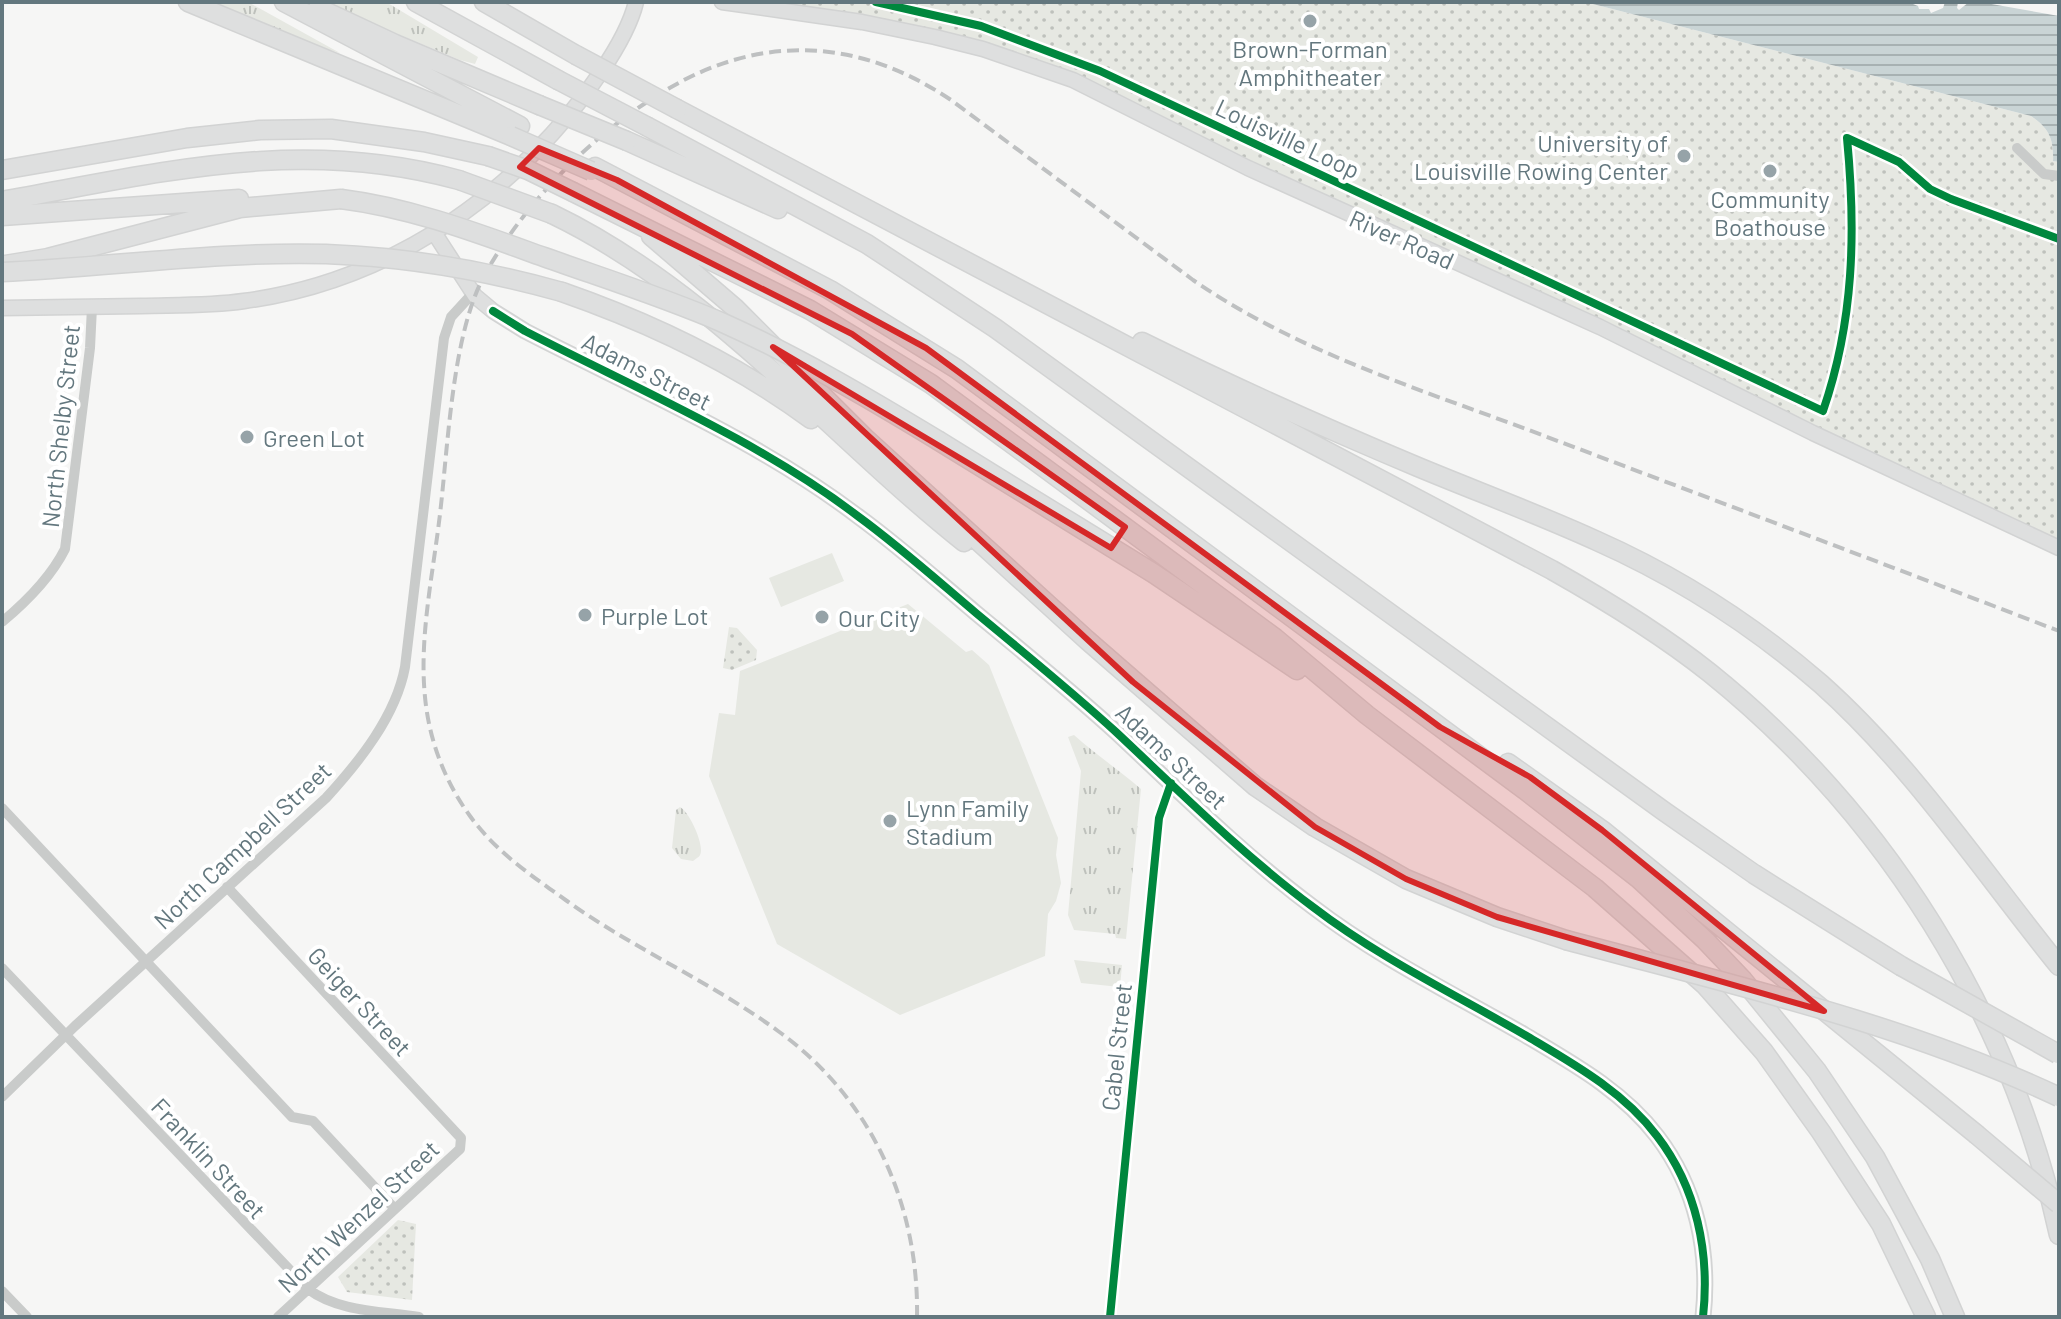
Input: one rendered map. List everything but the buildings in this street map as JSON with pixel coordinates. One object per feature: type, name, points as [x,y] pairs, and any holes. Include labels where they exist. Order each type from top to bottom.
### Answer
[{"type":"highway","points":[[188,2],[516,131]]},
{"type":"highway","points":[[284,2],[516,131],[830,290],[926,348],[1440,727],[1639,879],[1705,940],[1769,1010],[1817,1071],[1875,1157],[1930,1259],[1955,1317]]},
{"type":"highway","points":[[307,2],[395,44],[688,167],[815,227],[995,328]]},
{"type":"highway","points":[[416,2],[867,244],[995,328],[1754,874],[1901,966],[2059,1055]]},
{"type":"highway","points":[[484,2],[677,109],[1566,578],[1633,618],[1710,673],[1782,737],[1846,805],[1904,880],[1936,929],[1977,1002],[2018,1096],[2039,1156],[2059,1235]]},
{"type":"highway","points":[[2,170],[187,138],[274,130],[331,129],[424,142],[488,156],[528,170],[810,310],[931,384],[1275,638],[1367,715],[1595,888],[1688,968],[1764,1052],[1821,1132],[1881,1224],[1926,1317]]},
{"type":"highway","points":[[2,201],[184,168],[272,158],[368,162],[459,180],[552,214],[606,242],[657,275],[776,375],[911,499]]},
{"type":"highway","points":[[2,216],[273,197],[381,204],[428,216],[653,295],[719,321],[806,364],[939,441],[1153,573],[1367,715]]},
{"type":"highway","points":[[2,265],[48,258],[240,208],[335,199]]},
{"type":"highway","points":[[888,219],[1300,417],[1599,541],[1670,577],[1719,607],[1797,665],[1869,731],[1923,792],[2059,966]]},
{"type":"highway","points":[[634,221],[735,308],[865,438],[1233,768],[1360,855],[1436,893],[1497,917],[1566,940],[1896,1031],[1988,1065],[2059,1097]]},
{"type":"highway","points":[[2,272],[236,256],[325,254],[436,264],[562,292],[639,321],[743,373],[830,434],[1087,640]]},
{"type":"highway","points":[[1440,727],[1530,777],[1602,830],[2059,1204]]},
{"type":"highway","points":[[1863,1198],[1867,1221],[1914,1317]]},
{"type":"street","points":[[2,308],[203,305],[245,301],[286,294],[359,272],[435,234],[492,193],[530,158],[571,113],[604,68],[636,2]]},
{"type":"street","name":"River Road","points":[[722,2],[923,34],[983,49],[1073,80],[1273,179],[1600,327],[1813,433],[2059,548]]},
{"type":"street","points":[[2017,148],[2044,174],[2059,176]]},
{"type":"street","name":"Adams Street","points":[[435,234],[473,293],[493,311],[525,331],[750,447],[803,477],[859,516],[1095,713],[1266,870],[1325,916],[1575,1065],[1630,1107],[1657,1136],[1674,1161],[1694,1207],[1705,1258],[1703,1317]]},
{"type":"street","name":"North Campbell Street","points":[[2,1097],[340,784],[390,711],[400,691],[406,661],[444,338],[451,317],[473,293]]},
{"type":"street","name":"North Shelby Street","points":[[2,622],[54,568],[65,549],[90,348],[92,307]]},
{"type":"street","name":"Cabel Street","points":[[1110,1317],[1159,818],[1171,783]]},
{"type":"street","points":[[2,808],[292,1117],[313,1121],[394,1208]]},
{"type":"street","name":"Geiger Street","points":[[227,887],[461,1138],[462,1143]]},
{"type":"street","name":"Franklin Street","points":[[2,968],[308,1289],[320,1298],[345,1306],[419,1317]]},
{"type":"street","name":"North Wenzel Street","points":[[278,1317],[460,1149],[462,1143]]},
{"type":"street","points":[[2,1291],[27,1317]]},
{"type":"highlighted area","points":[[539,148],[617,180],[926,348],[1440,727],[1530,777],[1602,830],[1824,1011],[1497,917],[1406,879],[1315,827],[1133,682],[773,347],[1111,548],[1125,527],[852,334],[520,167]]},
{"type":"green space","points":[[212,2],[248,2],[340,53],[320,47]]},
{"type":"green space","points":[[321,2],[386,2],[478,57],[475,64],[460,60]]},
{"type":"green space","points":[[729,2],[1585,2],[2031,116],[2046,130],[2053,146],[2053,161],[2059,162],[2059,548],[1022,62]]},
{"type":"green space","points":[[832,553],[844,581],[781,607],[769,578]]},
{"type":"green space","name":"Lynn Family Stadium","points":[[908,604],[966,652],[972,650],[989,665],[1058,838],[1056,855],[1061,883],[1048,914],[1045,956],[900,1015],[777,944],[709,776],[719,713],[735,715],[740,671]]},
{"type":"green space","points":[[729,627],[737,628],[757,650],[756,660],[732,670],[723,668]]},
{"type":"green space","points":[[1074,735],[1141,789],[1126,939],[1116,938],[1115,934],[1074,930],[1068,915],[1081,771],[1068,737]]},
{"type":"green space","points":[[680,807],[697,832],[700,854],[693,861],[681,859],[672,848],[676,810]]},
{"type":"green space","points":[[1074,960],[1122,965],[1120,987],[1081,983]]},
{"type":"green space","points":[[398,1220],[416,1224],[412,1300],[347,1292],[338,1277]]},
{"type":"shaded area","points":[[1585,2],[1908,2],[1919,9],[1929,9],[1931,13],[1943,8],[1945,2],[1958,2],[1959,10],[1969,2],[1980,2],[2059,16],[2059,162],[2053,161],[2053,146],[2046,130],[2031,116]]},
{"type":"railway","points":[[917,1317],[909,1234],[898,1195],[883,1157],[863,1121],[839,1088],[811,1058],[778,1031],[619,935],[503,852],[480,829],[461,803],[440,760],[430,729],[425,697],[425,629],[453,394],[472,304],[500,249],[545,191],[599,138],[659,94],[724,63],[791,50],[824,51],[888,67],[920,81],[951,100],[1193,280],[1276,329],[1407,385],[2059,631]]},
{"type":"cycle path","name":"Louisville Loop","points":[[876,2],[981,26],[1100,71],[1823,411],[1841,344],[1850,276],[1852,242],[1847,138],[1899,162],[1930,189],[2059,239]]},
{"type":"cycle path","points":[[493,311],[525,331],[738,440],[820,489],[889,540],[1064,687],[1237,845],[1313,907],[1390,959],[1578,1067],[1629,1105],[1671,1156],[1691,1199],[1702,1245],[1703,1317]]},
{"type":"cycle path","points":[[1110,1317],[1159,818],[1171,783]]},
{"type":"place","name":"Brown-Forman Amphitheater","points":[[1310,21]]},
{"type":"place","name":"University of Louisville Rowing Center","points":[[1684,156]]},
{"type":"place","name":"Community Boathouse","points":[[1770,171]]},
{"type":"place","name":"Green Lot","points":[[247,437]]},
{"type":"place","name":"Purple Lot","points":[[585,615]]},
{"type":"place","name":"Our City","points":[[822,617]]},
{"type":"place","name":"Lynn Family Stadium","points":[[890,821]]}]
